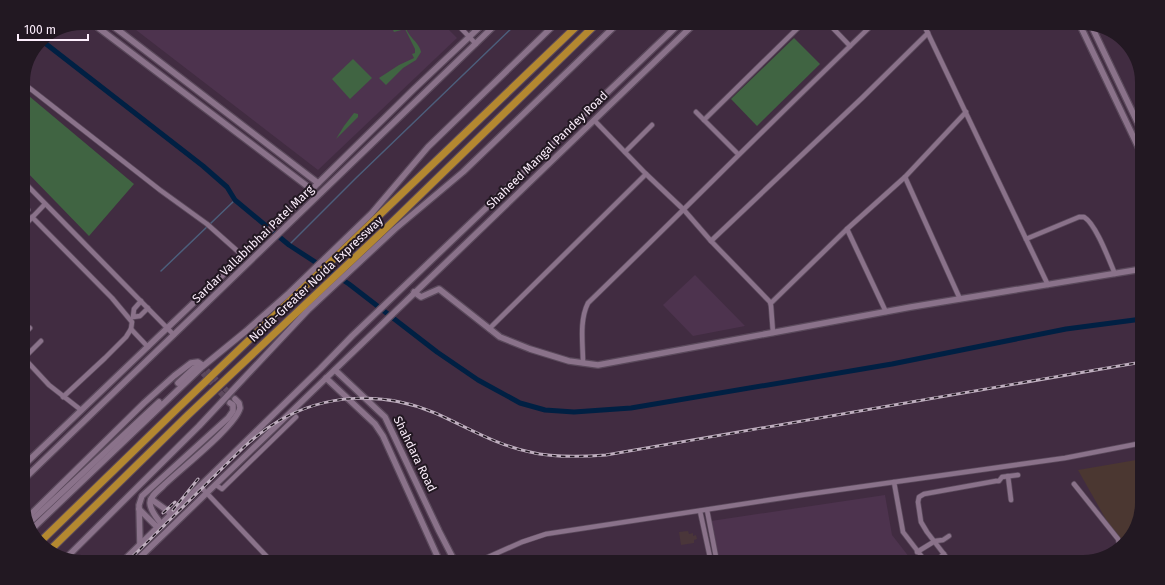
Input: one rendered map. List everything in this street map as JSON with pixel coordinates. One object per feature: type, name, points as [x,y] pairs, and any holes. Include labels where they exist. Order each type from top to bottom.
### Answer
[{"type":"highway","name":"Noida-Greater Noida Expressway","points":[[44,538],[350,239],[573,30]]},
{"type":"highway","name":"Noida-Greater Noida Expressway","points":[[54,546],[188,415],[306,308],[366,251],[590,30]]},
{"type":"street","points":[[101,30],[311,189]]},
{"type":"street","points":[[117,30],[318,183]]},
{"type":"street","points":[[463,30],[476,44]]},
{"type":"street","name":"Sardar Vallabhbhai Patel Marg","points":[[30,459],[477,30]]},
{"type":"street","name":"Sardar Vallabhbhai Patel Marg","points":[[30,473],[490,30]]},
{"type":"street","points":[[350,239],[428,147],[549,30]]},
{"type":"street","points":[[366,251],[463,172],[611,30]]},
{"type":"street","points":[[129,555],[402,287],[673,30]]},
{"type":"street","name":"Shaheed Mangal Pandey Road","points":[[142,555],[689,30]]},
{"type":"street","points":[[704,120],[796,30]]},
{"type":"street","points":[[835,30],[850,46]]},
{"type":"street","points":[[583,363],[582,325],[588,303],[684,210],[738,154],[867,30]]},
{"type":"street","points":[[926,30],[1048,285]]},
{"type":"street","points":[[1083,30],[1135,140]]},
{"type":"street","points":[[1094,31],[1135,117]]},
{"type":"street","points":[[711,241],[862,98],[928,33]]},
{"type":"street","points":[[30,88],[160,190],[207,224],[244,255]]},
{"type":"street","points":[[696,112],[738,154]]},
{"type":"street","points":[[771,303],[847,228],[905,177],[966,112]]},
{"type":"street","points":[[594,120],[646,174],[684,210],[711,241],[771,303],[773,333]]},
{"type":"street","points":[[625,152],[652,125]]},
{"type":"street","points":[[489,329],[646,174]]},
{"type":"street","points":[[905,177],[960,299]]},
{"type":"street","points":[[30,188],[174,335]]},
{"type":"street","points":[[45,204],[32,217],[132,318]]},
{"type":"street","points":[[1026,239],[1079,217],[1084,217],[1088,220],[1098,236],[1115,274]]},
{"type":"street","points":[[847,228],[886,312]]},
{"type":"street","points":[[458,235],[465,244]]},
{"type":"street","points":[[413,294],[421,297],[439,289],[500,337],[530,349],[570,361],[598,365],[886,312],[1135,270]]},
{"type":"street","points":[[35,526],[202,366],[292,295]]},
{"type":"street","points":[[63,397],[126,337],[132,324],[134,310],[141,301]]},
{"type":"street","points":[[132,318],[140,316],[148,308]]},
{"type":"street","points":[[71,553],[199,426],[306,308]]},
{"type":"street","points":[[130,329],[148,347]]},
{"type":"street","points":[[30,351],[41,341]]},
{"type":"street","points":[[31,514],[144,403],[191,363],[198,362],[199,366],[194,368],[33,519]]},
{"type":"street","points":[[30,365],[49,385],[81,410]]},
{"type":"street","name":"Shahdara Road","points":[[335,370],[385,417],[451,555]]},
{"type":"street","name":"Shahdara Road","points":[[326,378],[375,424],[383,436],[437,555]]},
{"type":"street","points":[[140,545],[139,509],[142,496],[228,418],[233,411],[232,401],[239,403],[240,408],[233,423],[170,479],[151,499],[150,506],[160,526]]},
{"type":"street","points":[[216,485],[222,489],[296,417]]},
{"type":"street","points":[[493,555],[542,535],[1065,458],[1135,444]]},
{"type":"street","points":[[1003,467],[1011,500]]},
{"type":"street","points":[[944,554],[921,522],[918,502],[919,497],[924,494],[941,490],[996,482],[1005,477],[1018,475]]},
{"type":"street","points":[[894,482],[903,532],[920,555]]},
{"type":"street","points":[[1074,484],[1118,541]]},
{"type":"street","points":[[200,486],[265,555]]},
{"type":"street","points":[[151,499],[172,514]]},
{"type":"street","points":[[139,509],[160,526]]},
{"type":"street","points":[[707,510],[716,555]]},
{"type":"street","points":[[700,511],[709,555]]},
{"type":"street","points":[[917,552],[935,541],[943,540],[949,536]]},
{"type":"shaded area","points":[[136,30],[449,30],[457,38],[318,170]]},
{"type":"shaded area","points":[[695,275],[745,326],[693,336],[663,305]]},
{"type":"shaded area","points":[[1135,460],[1135,509],[1130,526],[1118,541],[1078,470]]},
{"type":"shaded area","points":[[885,495],[892,535],[908,555],[717,555],[711,521]]},
{"type":"shaded area","points":[[688,531],[689,534],[693,533],[693,536],[696,535],[697,539],[694,540],[694,543],[681,545],[679,532]]},
{"type":"green space","points":[[406,30],[418,45],[421,52],[416,60],[403,68],[386,85],[379,78],[399,65],[414,58],[412,54],[415,53],[415,49]]},
{"type":"green space","points":[[794,38],[820,64],[757,126],[731,99]]},
{"type":"green space","points":[[353,59],[372,78],[350,99],[332,79]]},
{"type":"green space","points":[[30,97],[134,184],[89,236],[30,175]]},
{"type":"green space","points":[[354,113],[358,114],[358,117],[336,139],[344,126]]},
{"type":"waterway","points":[[289,245],[356,178],[510,30]]},
{"type":"waterway","points":[[47,44],[203,166],[227,187],[235,200],[289,245],[349,284],[437,352],[478,380],[520,403],[545,410],[574,412],[631,408],[892,364],[1066,329],[1135,320]]},
{"type":"waterway","points":[[161,271],[235,200]]},
{"type":"tunnel","points":[[201,364],[235,399]]},
{"type":"tunnel","points":[[197,367],[230,403]]},
{"type":"railway","points":[[134,555],[244,447],[260,434],[295,412],[315,405],[335,401],[355,398],[396,401],[435,413],[493,440],[517,449],[539,454],[587,456],[606,455],[673,444],[1135,363]]},
{"type":"railway","points":[[173,510],[198,479]]},
{"type":"railway","points":[[163,513],[175,502]]}]
